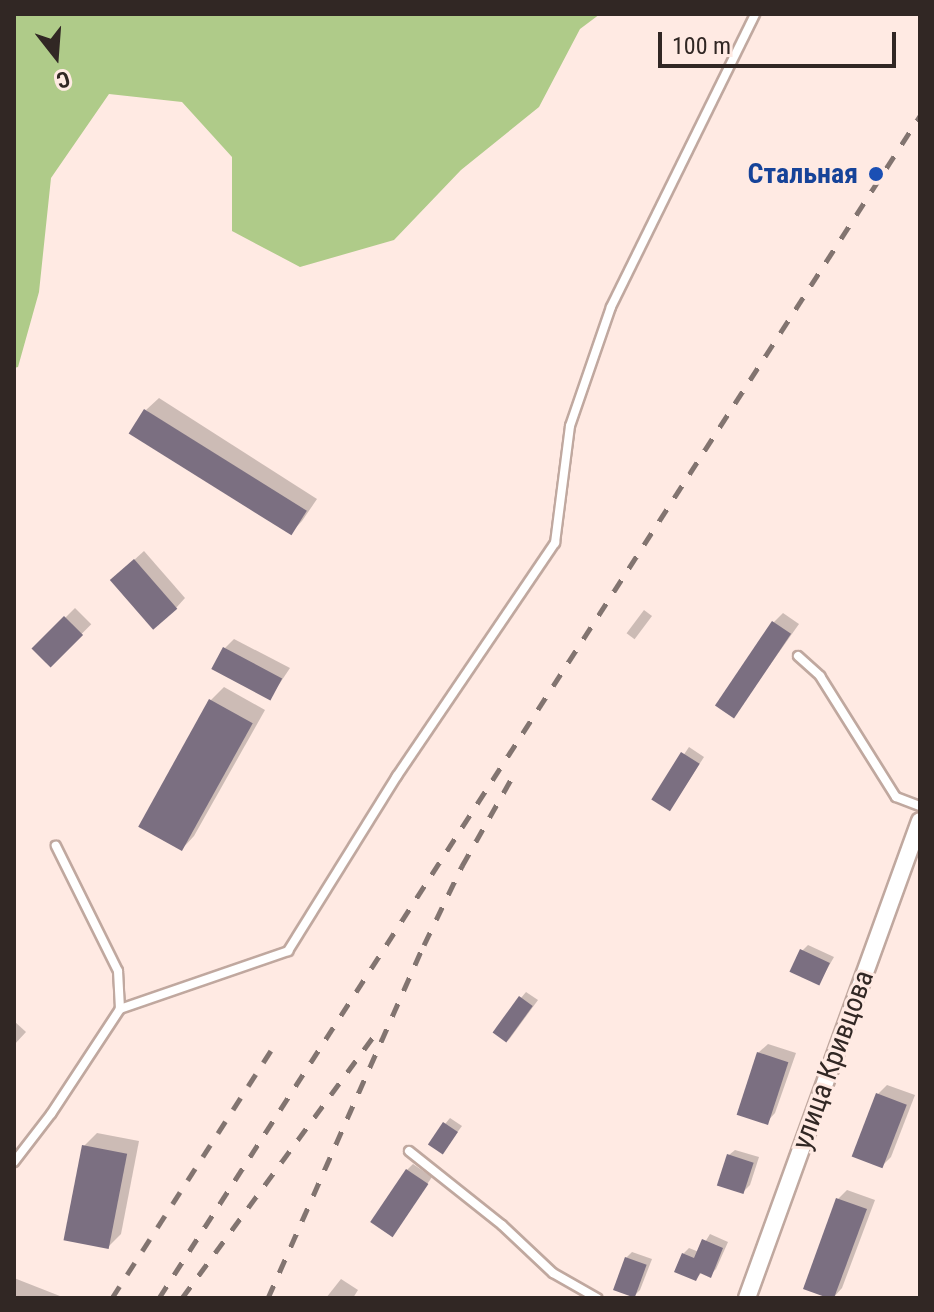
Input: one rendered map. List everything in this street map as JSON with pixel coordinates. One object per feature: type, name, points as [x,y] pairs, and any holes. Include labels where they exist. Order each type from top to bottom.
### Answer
[{"type":"street","name":"улица Кривцова","points":[[747,1298],[920,821]]},
{"type":"lane","points":[[120,1009],[288,951],[397,776],[555,543],[570,426],[611,307],[755,14]]},
{"type":"lane","points":[[798,656],[820,676],[896,797],[920,806]]},
{"type":"lane","points":[[14,1162],[51,1114],[120,1009],[118,971],[56,846]]},
{"type":"lane","points":[[409,1151],[502,1225],[553,1273],[597,1298]]},
{"type":"green space","points":[[14,14],[600,14],[580,29],[539,107],[461,170],[394,240],[300,267],[232,231],[232,157],[182,102],[109,94],[51,178],[39,292],[18,367],[14,368]]},
{"type":"building","points":[[144,409],[307,511],[291,535],[129,434]]},
{"type":"building","points":[[134,559],[177,609],[153,630],[110,580]]},
{"type":"building","points":[[64,616],[83,635],[51,668],[31,649]]},
{"type":"building","points":[[772,621],[791,634],[734,718],[715,706]]},
{"type":"building","points":[[223,647],[282,678],[270,701],[211,669]]},
{"type":"building","points":[[209,699],[253,723],[182,851],[138,827]]},
{"type":"building","points":[[681,752],[700,764],[670,811],[651,799]]},
{"type":"building","points":[[800,949],[830,963],[819,986],[789,972]]},
{"type":"building","points":[[519,996],[533,1006],[506,1042],[493,1032]]},
{"type":"building","points":[[757,1052],[788,1062],[768,1125],[737,1115]]},
{"type":"building","points":[[876,1093],[907,1105],[882,1168],[852,1156]]},
{"type":"building","points":[[443,1122],[458,1132],[443,1154],[428,1144]]},
{"type":"building","points":[[82,1145],[127,1154],[109,1249],[63,1240]]},
{"type":"building","points":[[727,1154],[754,1163],[743,1194],[717,1185]]},
{"type":"building","points":[[406,1169],[428,1184],[393,1237],[370,1222]]},
{"type":"building","points":[[836,1198],[867,1209],[834,1298],[828,1298],[803,1289]]},
{"type":"building","points":[[702,1239],[723,1248],[711,1278],[700,1273],[696,1281],[674,1272],[682,1253],[694,1258]]},
{"type":"building","points":[[625,1257],[647,1265],[635,1298],[613,1290]]},
{"type":"railway","points":[[159,1298],[920,116]]},
{"type":"railway","points":[[268,1298],[424,945],[462,866],[514,774]]},
{"type":"railway","points":[[182,1298],[374,1036]]},
{"type":"railway","points":[[112,1298],[278,1039]]},
{"type":"place","name":"Стальная","points":[[876,174]]}]
